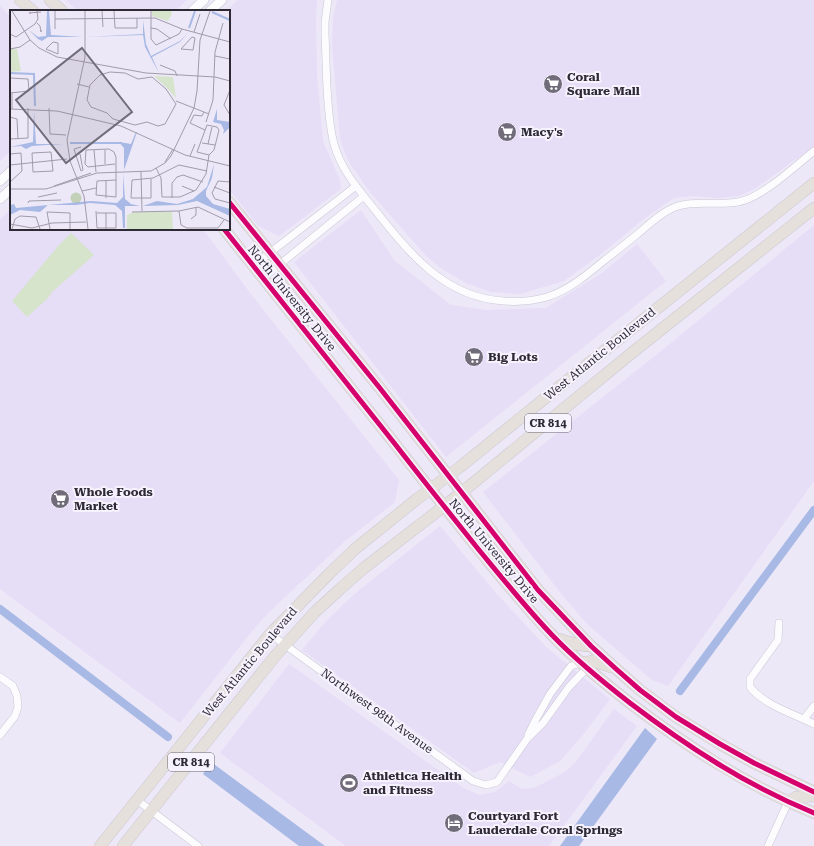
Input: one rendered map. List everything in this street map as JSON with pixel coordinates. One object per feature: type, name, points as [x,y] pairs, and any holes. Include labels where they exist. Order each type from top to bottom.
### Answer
[{"type":"main road","points":[[20,0],[32,10]]},
{"type":"main road","points":[[50,0],[61,10]]},
{"type":"main road","name":"West Atlantic Boulevard","points":[[100,846],[270,634],[355,549],[814,183]]},
{"type":"main road","name":"North University Drive","points":[[230,203],[379,387],[538,590],[591,646],[640,690],[676,717],[754,763],[814,792]]},
{"type":"main road","name":"West Atlantic Boulevard","points":[[123,846],[285,645],[340,589],[364,568],[461,493],[633,352],[814,208]]},
{"type":"main road","name":"North University Drive","points":[[225,230],[512,591],[553,636],[609,687],[666,730],[709,759],[744,780],[814,813]]},
{"type":"main road","points":[[553,636],[573,644],[591,646]]},
{"type":"main road","points":[[584,665],[593,661],[615,668]]},
{"type":"main road","points":[[788,802],[796,796],[814,796]]},
{"type":"street","points":[[193,10],[204,0]]},
{"type":"street","points":[[211,10],[222,0]]},
{"type":"street","points":[[328,0],[325,22],[329,116],[334,145],[341,161],[351,180],[411,253],[442,280],[455,288],[480,298],[514,302],[547,297],[572,285],[598,266],[649,224],[671,209],[687,204],[723,204],[740,202],[769,187],[814,150]]},
{"type":"street","points":[[0,181],[10,173]]},
{"type":"street","points":[[253,266],[356,186]]},
{"type":"street","points":[[0,199],[10,190]]},
{"type":"street","points":[[263,278],[364,196]]},
{"type":"street","points":[[779,623],[778,640],[750,679],[750,687],[755,694],[780,709],[814,724]]},
{"type":"street","name":"Northwest 98th Avenue","points":[[270,634],[473,781],[486,785],[497,782],[527,739]]},
{"type":"street","points":[[527,739],[535,720],[550,694],[571,666],[584,665]]},
{"type":"street","points":[[527,739],[543,723],[584,665]]},
{"type":"street","points":[[0,677],[13,686],[17,696],[18,706],[15,716],[0,735]]},
{"type":"street","points":[[804,719],[814,706]]},
{"type":"street","points":[[137,800],[198,846]]},
{"type":"street","points":[[768,846],[788,802]]},
{"type":"shaded area","points":[[66,0],[187,0],[176,10],[76,10]]},
{"type":"shaded area","points":[[238,0],[317,0],[317,77],[323,141],[340,180],[341,189],[279,236],[258,226],[230,190],[230,10],[227,10]]},
{"type":"shaded area","points":[[337,0],[814,0],[814,146],[756,188],[739,196],[718,198],[691,196],[675,198],[645,218],[601,254],[564,281],[520,294],[491,292],[466,283],[442,269],[426,256],[370,192],[350,164],[340,138],[332,45],[333,18]]},
{"type":"shaded area","points":[[0,6],[10,16],[10,152],[0,161]]},
{"type":"shaded area","points":[[10,210],[10,230],[204,230],[250,293],[399,480],[395,502],[344,542],[268,613],[248,636],[180,723],[0,589],[0,219]]},
{"type":"shaded area","points":[[361,210],[394,260],[451,305],[486,310],[546,308],[602,273],[637,244],[666,281],[446,457],[294,262]]},
{"type":"shaded area","points":[[814,225],[814,481],[668,686],[652,680],[587,624],[559,591],[483,492],[665,348]]},
{"type":"shaded area","points":[[440,526],[495,592],[546,647],[610,699],[583,735],[560,761],[530,777],[500,762],[474,773],[302,650],[327,620],[358,591]]},
{"type":"shaded area","points":[[289,664],[462,787],[479,795],[495,792],[509,781],[522,789],[534,788],[565,772],[575,763],[614,709],[637,726],[549,846],[346,846],[220,753]]},
{"type":"green space","points":[[71,233],[94,255],[52,292],[48,298],[27,317],[12,301]]},
{"type":"water","points":[[645,728],[657,739],[579,846],[560,846]]},
{"type":"water","points":[[211,762],[325,846],[299,846],[203,774]]},
{"type":"waterway","points":[[680,691],[814,510]]},
{"type":"waterway","points":[[0,609],[168,737]]},
{"type":"cycle path","points":[[230,203],[379,387],[538,590],[591,646],[640,690],[676,717],[754,763],[814,792]]},
{"type":"cycle path","points":[[225,230],[479,550],[524,605],[571,654],[630,703],[696,750],[765,790],[814,813]]},
{"type":"place","name":"Coral Square Mall","points":[[553,84]]},
{"type":"place","name":"Macy's","points":[[507,132]]},
{"type":"place","name":"Big Lots","points":[[474,357]]},
{"type":"place","name":"Whole Foods Market","points":[[60,499]]},
{"type":"place","name":"Athletica Health and Fitness","points":[[349,783]]},
{"type":"place","name":"Courtyard Fort Lauderdale Coral Springs","points":[[454,823]]}]
